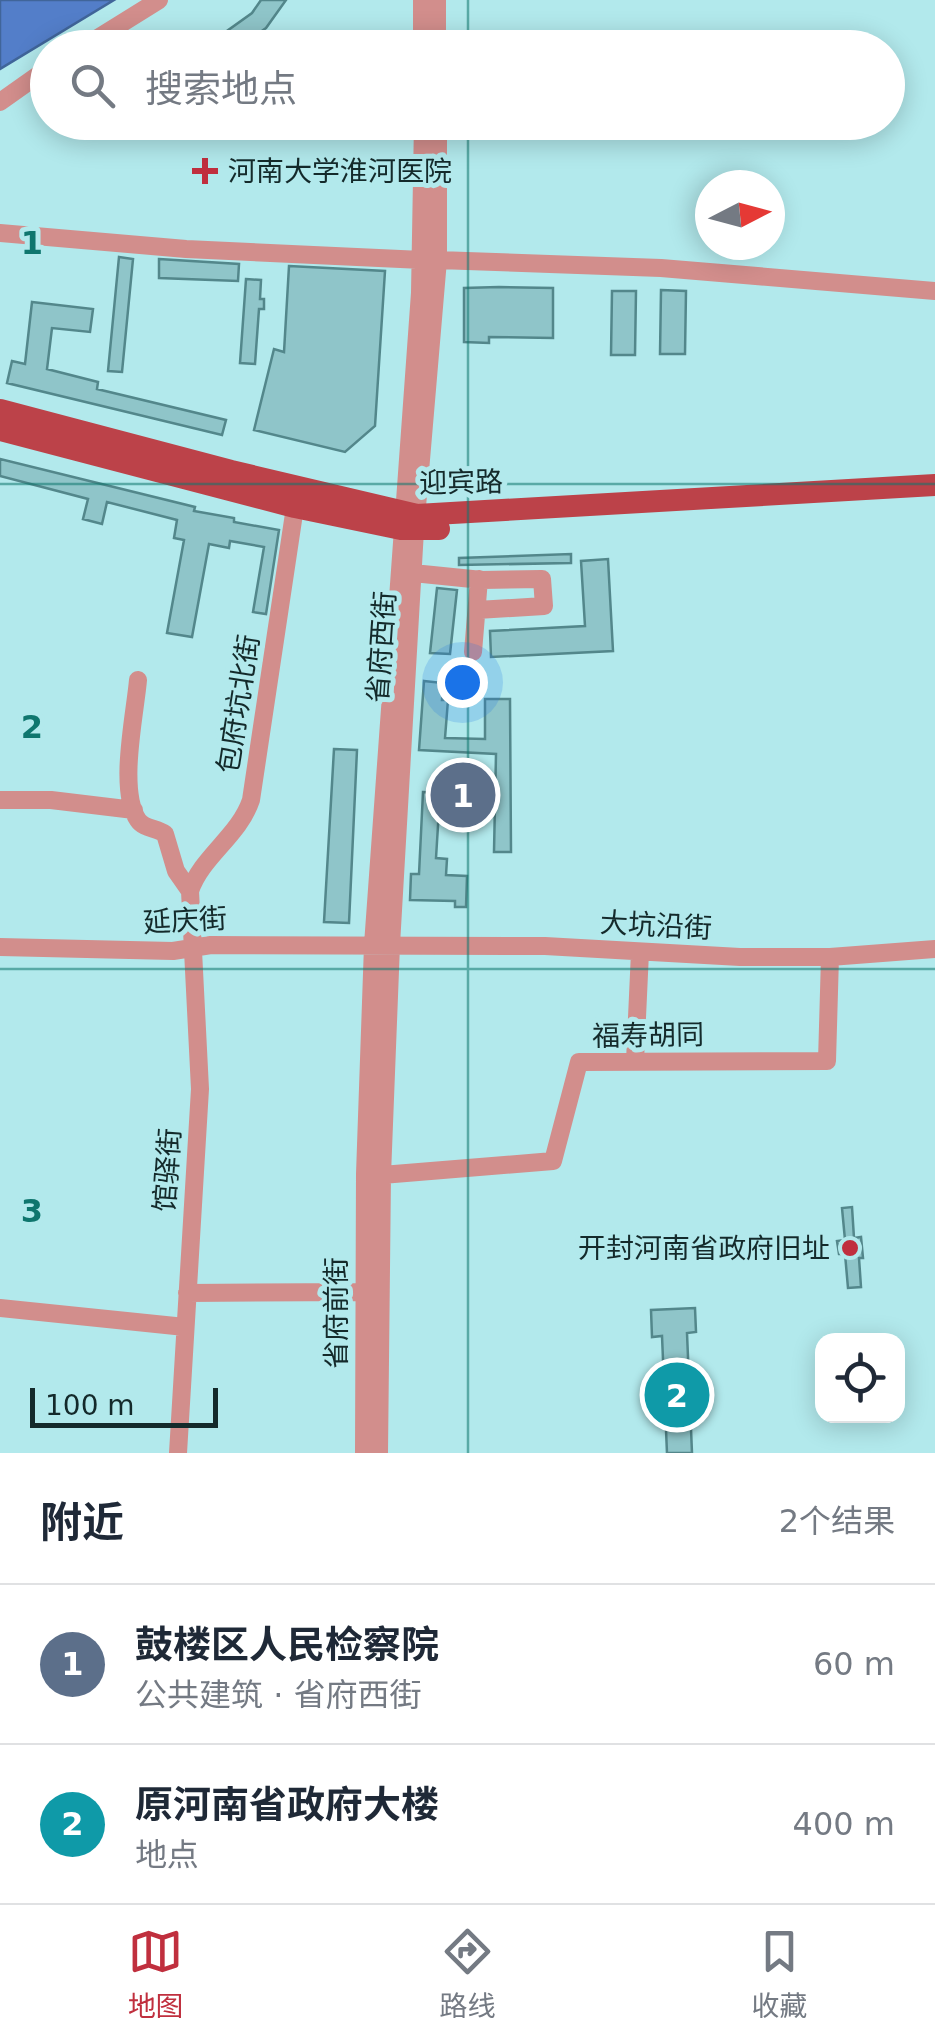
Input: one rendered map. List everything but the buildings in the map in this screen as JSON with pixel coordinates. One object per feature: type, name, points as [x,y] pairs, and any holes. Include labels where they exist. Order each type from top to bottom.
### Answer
[{"type":"main road","name":"迎宾路","points":[[0,410],[409,522],[935,485]]},
{"type":"main road","name":"迎宾路","points":[[0,430],[295,507],[409,522],[935,499]]},
{"type":"street","points":[[111,30],[160,0]]},
{"type":"street","points":[[422,0],[422,30]]},
{"type":"street","points":[[437,0],[437,30]]},
{"type":"street","points":[[0,102],[30,81]]},
{"type":"street","name":"省府西街","points":[[424,140],[430,260]]},
{"type":"street","name":"省府西街","points":[[373,1174],[382,945],[437,140]]},
{"type":"street","points":[[0,233],[186,249],[661,268],[935,291]]},
{"type":"street","name":"包府坑北街","points":[[190,891],[199,874],[245,819],[251,800],[295,507]]},
{"type":"street","name":"省府西街","points":[[382,945],[413,573],[409,522]]},
{"type":"street","points":[[413,573],[479,580],[542,579],[544,606],[477,610]]},
{"type":"street","points":[[473,652],[479,580]]},
{"type":"street","points":[[138,680],[128,780],[134,810],[143,825],[165,834],[176,870],[190,891]]},
{"type":"street","points":[[0,800],[51,800],[134,810]]},
{"type":"street","name":"馆驿街","points":[[178,1453],[200,1089],[190,891]]},
{"type":"street","name":"延庆街","points":[[0,947],[173,951],[211,945],[382,945]]},
{"type":"street","name":"大坑沿街","points":[[382,945],[546,946],[740,957],[830,957],[935,949]]},
{"type":"street","points":[[635,1061],[640,952]]},
{"type":"street","name":"福寿胡同","points":[[373,1174],[553,1161],[579,1062],[827,1061],[830,957]]},
{"type":"street","name":"省府前街","points":[[364,1453],[363,1292],[373,1174]]},
{"type":"street","name":"省府前街","points":[[373,1174],[379,1453]]},
{"type":"street","points":[[187,1294],[363,1292]]},
{"type":"street","points":[[0,1308],[185,1327]]},
{"type":"water","points":[[0,0],[114,0],[64,30],[30,30],[30,51],[0,69]]},
{"type":"place","name":"河南大学淮河医院","points":[[205,171]]},
{"type":"place","name":"鼓楼区人民检察院","points":[[463,795]]},
{"type":"place","name":"开封河南省政府旧址","points":[[850,1248]]},
{"type":"place","name":"原河南省政府大楼","points":[[677,1395]]}]
